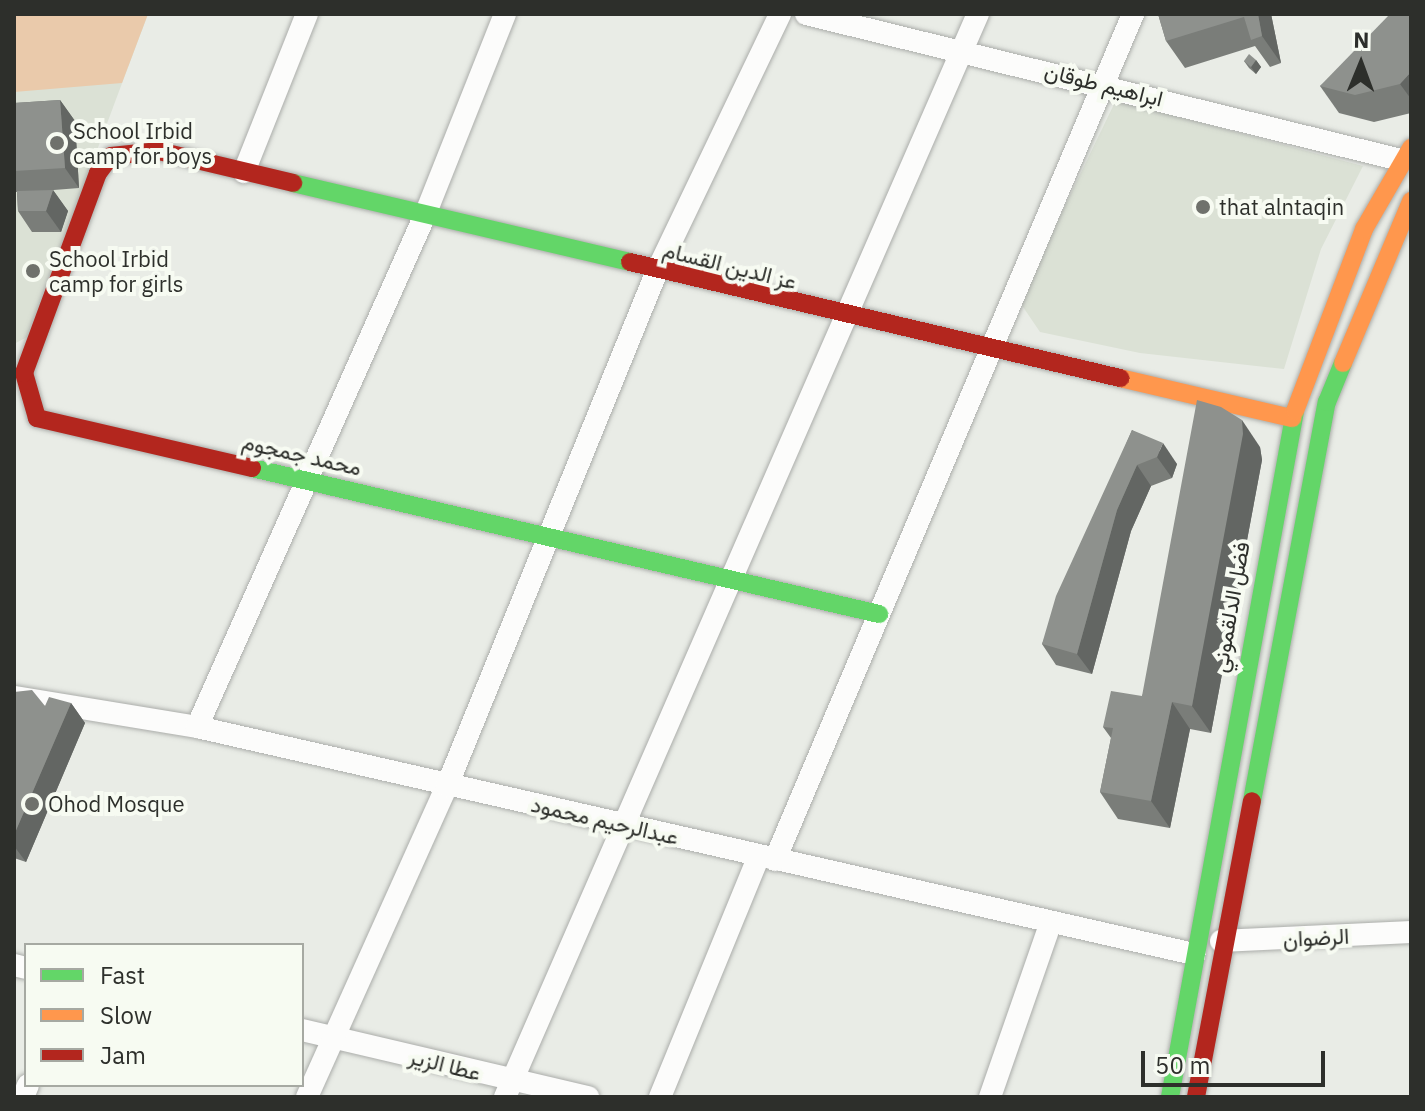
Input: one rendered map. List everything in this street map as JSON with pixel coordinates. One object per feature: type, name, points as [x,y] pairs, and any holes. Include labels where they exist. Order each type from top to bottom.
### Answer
[{"type":"street","points":[[244,172],[307,14]]},
{"type":"street","points":[[197,727],[425,215],[505,14]]},
{"type":"street","points":[[307,1097],[330,1036],[447,786],[545,535],[657,271],[780,14]]},
{"type":"street","name":"ابراهيم طوقان","points":[[806,14],[1406,154]]},
{"type":"street","points":[[509,1089],[628,824],[726,578],[978,14]]},
{"type":"street","points":[[660,1097],[879,614],[1133,14]]},
{"type":"street","name":"عز الدين القسام","points":[[159,151],[989,352],[1292,418]]},
{"type":"street","name":"محمد جمجوم","points":[[159,151],[120,152],[98,173],[24,373],[30,406],[37,418],[879,614]]},
{"type":"street","name":"فضل الدلقموني","points":[[1170,1097],[1292,418],[1332,302],[1406,154]]},
{"type":"street","points":[[1196,1097],[1221,941],[1327,402],[1411,201]]},
{"type":"street","name":"عبدالرحيم محمود","points":[[14,697],[197,727],[1194,954]]},
{"type":"street","points":[[990,1097],[1051,922]]},
{"type":"street","name":"الرضوان","points":[[1221,941],[1411,932]]},
{"type":"street","name":"عطا الزير","points":[[304,1030],[509,1089],[588,1097]]},
{"type":"shaded area","name":"School Irbid camp for boys","points":[[14,14],[148,14],[27,337],[14,344]]},
{"type":"shaded area","points":[[14,14],[148,14],[122,83],[14,92]]},
{"type":"shaded area","name":"that alntaqin","points":[[1116,100],[1363,166],[1321,249],[1284,369],[1140,353],[1040,332],[1019,301]]},
{"type":"building","points":[[1158,14],[1258,14],[1262,36],[1251,40],[1244,17],[1166,41]]},
{"type":"building","points":[[1390,14],[1411,14],[1411,72],[1400,84],[1355,95],[1320,86]]},
{"type":"building","points":[[1249,54],[1256,60],[1251,67],[1244,61]]},
{"type":"building","points":[[60,100],[65,168],[14,171],[14,103]]},
{"type":"building","points":[[53,190],[46,211],[18,211],[17,191]]},
{"type":"building","points":[[1197,400],[1221,407],[1242,420],[1243,434],[1192,706],[1172,702],[1151,801],[1100,792],[1113,728],[1103,727],[1111,691],[1142,696]]},
{"type":"building","points":[[1132,430],[1163,443],[1157,457],[1137,465],[1117,510],[1077,654],[1042,644],[1056,596]]},
{"type":"building","points":[[32,690],[45,706],[49,697],[71,703],[14,835],[14,692]]},
{"type":"traffic: fast","points":[[293,183],[630,262]]},
{"type":"traffic: fast","points":[[1252,801],[1327,402],[1343,363]]},
{"type":"traffic: fast","points":[[1170,1097],[1295,411]]},
{"type":"traffic: fast","points":[[252,468],[879,614]]},
{"type":"traffic: slow","points":[[1295,411],[1364,229],[1411,148]]},
{"type":"traffic: slow","points":[[1343,363],[1411,201]]},
{"type":"traffic: slow","points":[[1120,378],[1292,418]]},
{"type":"traffic: jam","points":[[252,468],[37,418],[24,373],[98,173],[111,156],[159,151],[293,183]]},
{"type":"traffic: jam","points":[[630,262],[1120,378]]},
{"type":"traffic: jam","points":[[1196,1097],[1252,801]]},
{"type":"place","name":"School Irbid camp for boys","points":[[57,143]]},
{"type":"place","name":"that alntaqin","points":[[1203,207]]},
{"type":"place","name":"School Irbid camp for girls","points":[[33,271]]},
{"type":"place","name":"Ohod Mosque","points":[[32,804]]}]
